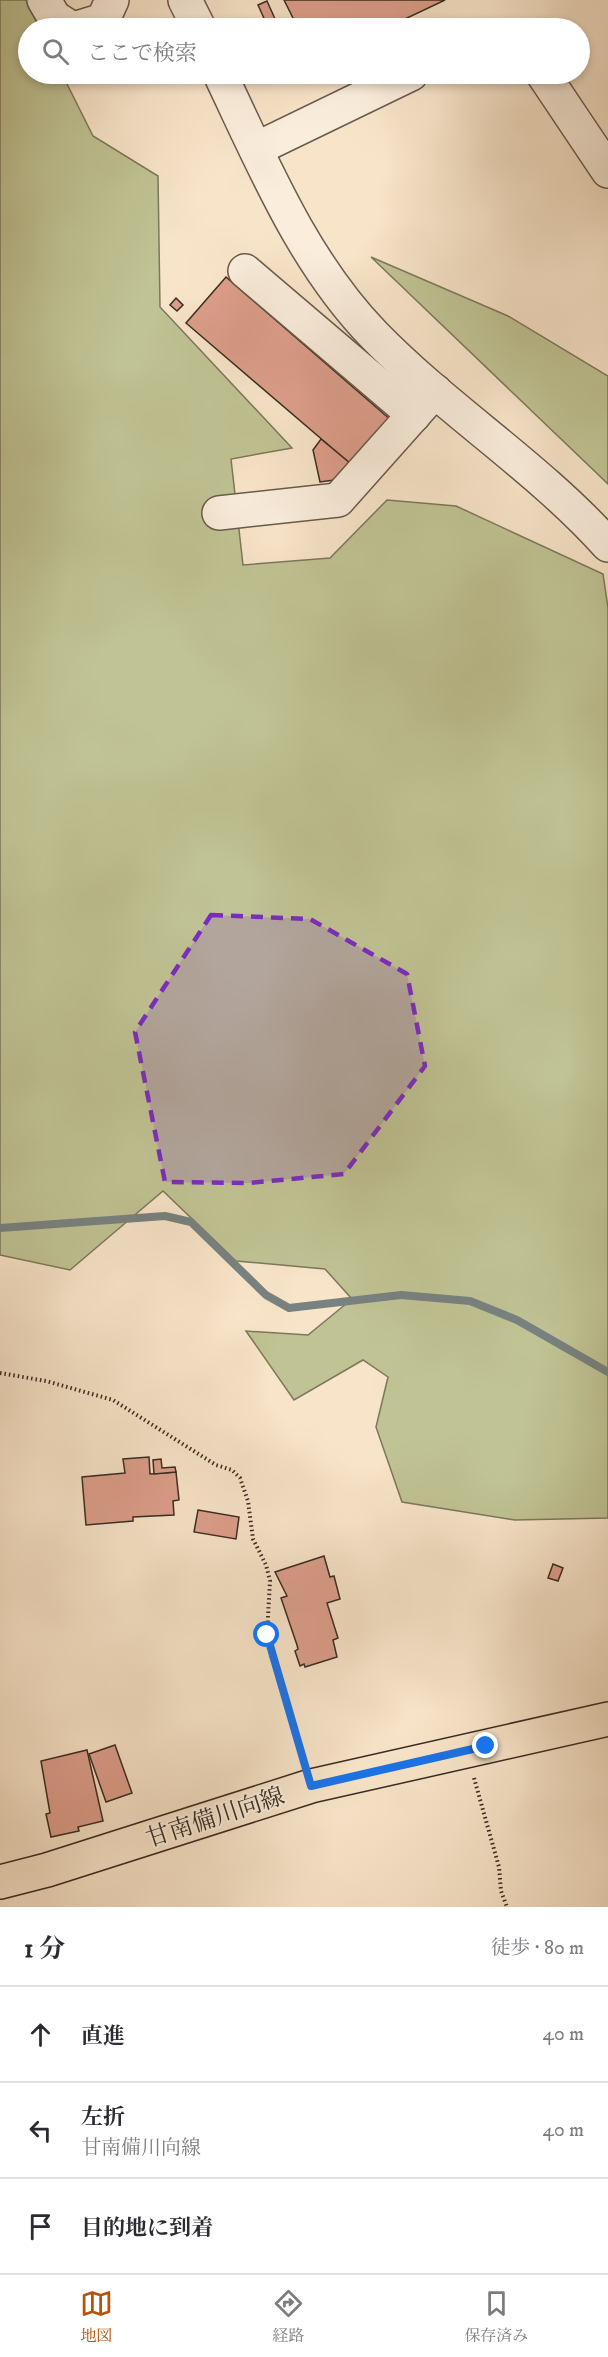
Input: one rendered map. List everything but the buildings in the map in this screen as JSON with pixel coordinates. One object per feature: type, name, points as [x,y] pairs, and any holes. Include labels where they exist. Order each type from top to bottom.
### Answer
[{"type":"main road","name":"甘南備川向線","points":[[0,1882],[58,1867],[311,1786],[608,1719]]},
{"type":"street","points":[[44,0],[56,18]]},
{"type":"street","points":[[104,18],[112,0]]},
{"type":"street","points":[[185,0],[194,18]]},
{"type":"street","points":[[225,84],[283,205],[338,293],[374,335],[425,403]]},
{"type":"street","points":[[256,149],[390,84]]},
{"type":"street","points":[[550,84],[608,171]]},
{"type":"street","points":[[245,271],[425,403],[557,494],[608,545]]},
{"type":"street","points":[[219,513],[338,500],[425,403]]},
{"type":"path","points":[[0,1372],[46,1381],[113,1400],[216,1465],[232,1470],[240,1478],[248,1501],[253,1539],[266,1565],[270,1581],[267,1635],[271,1654],[311,1786]]},
{"type":"path","points":[[466,1751],[500,1867],[501,1891],[507,1907]]},
{"type":"highlighted area","points":[[211,915],[310,919],[407,974],[425,1066],[344,1174],[248,1183],[165,1182],[135,1032]]},
{"type":"green space","points":[[0,0],[26,0],[35,18],[18,18],[18,84],[67,84],[93,136],[158,176],[160,307],[292,448],[231,459],[243,565],[330,558],[387,500],[456,506],[603,574],[608,608],[608,1518],[515,1520],[402,1502],[376,1427],[388,1377],[363,1360],[294,1400],[246,1331],[308,1335],[352,1299],[325,1269],[236,1261],[163,1191],[70,1270],[0,1255]]},
{"type":"green space","points":[[371,257],[508,316],[608,376],[608,484]]},
{"type":"waterway","points":[[0,1228],[165,1216],[191,1222],[266,1295],[289,1308],[401,1295],[470,1301],[517,1320],[608,1372]]},
{"type":"route","points":[[267,1635],[311,1786],[486,1746]]}]
